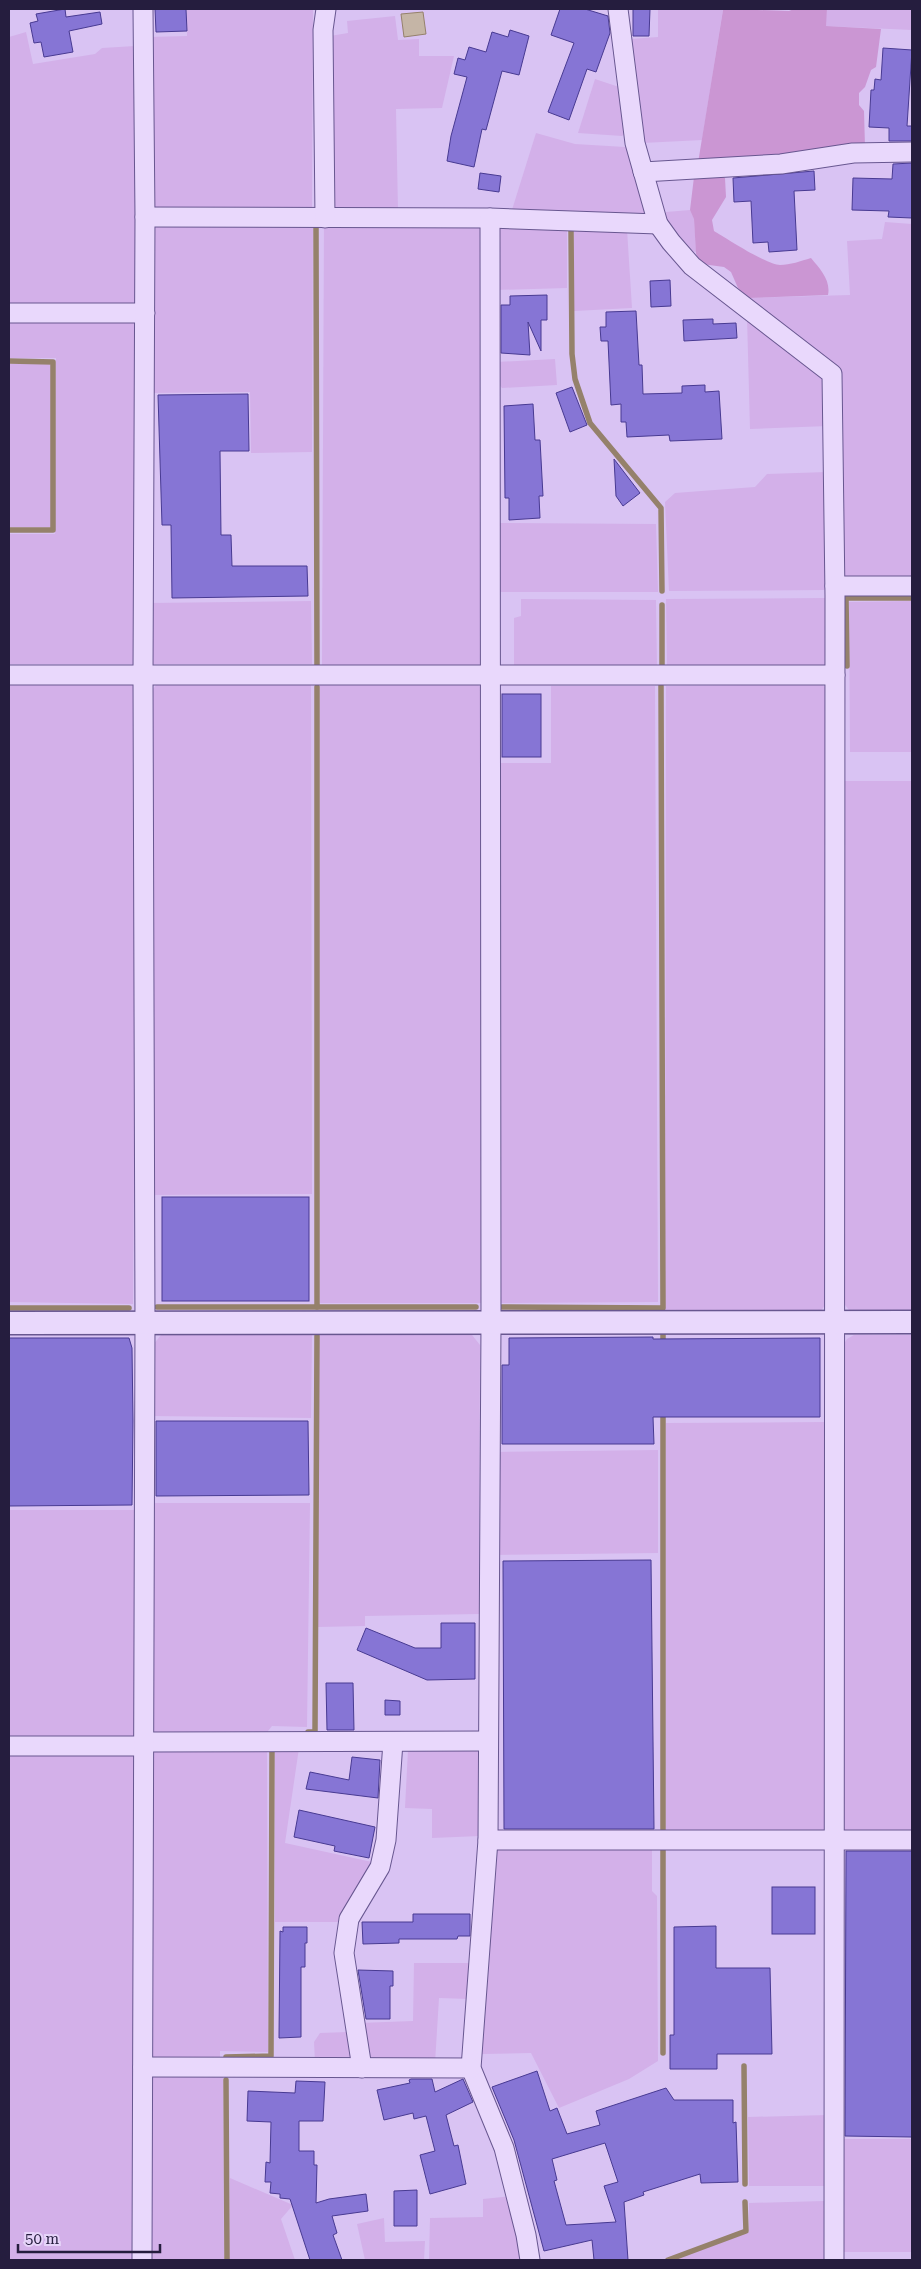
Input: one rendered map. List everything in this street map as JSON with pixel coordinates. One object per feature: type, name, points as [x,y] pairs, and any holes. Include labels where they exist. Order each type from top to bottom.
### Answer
[{"type":"street","points":[[142,2260],[145,1323],[145,217],[143,9]]},
{"type":"street","points":[[325,218],[323,30],[326,9]]},
{"type":"street","points":[[618,9],[635,143],[658,224],[692,266],[832,374],[835,586],[834,2260]]},
{"type":"street","points":[[643,172],[781,164],[853,153],[912,152]]},
{"type":"street","points":[[145,217],[490,218],[658,224]]},
{"type":"street","points":[[490,218],[491,1323],[488,1840],[471,2068],[504,2148],[526,2235],[530,2260]]},
{"type":"street","points":[[9,313],[145,313]]},
{"type":"street","points":[[835,586],[912,586]]},
{"type":"street","points":[[9,675],[835,675]]},
{"type":"street","points":[[9,1323],[912,1322]]},
{"type":"street","points":[[9,1746],[488,1741]]},
{"type":"street","points":[[362,2068],[344,1953],[345,1936],[349,1919],[380,1867],[386,1840],[392,1742]]},
{"type":"street","points":[[488,1840],[912,1840]]},
{"type":"street","points":[[143,2067],[471,2068]]},
{"type":"shaded area","points":[[187,9],[313,9],[312,213],[154,213],[149,37],[187,36]]},
{"type":"shaded area","points":[[658,9],[723,9],[702,140],[642,143],[630,39],[658,37]]},
{"type":"shaded area","points":[[794,9],[827,9],[826,26],[881,29],[876,67],[871,70],[865,87],[859,93],[859,105],[864,111],[865,147],[698,163],[723,10],[789,11]]},
{"type":"shaded area","points":[[827,9],[912,9],[912,30],[825,26]]},
{"type":"shaded area","points":[[423,12],[426,34],[404,37],[401,14]]},
{"type":"shaded area","points":[[395,16],[398,40],[419,39],[419,56],[454,56],[442,108],[396,109],[398,211],[331,209],[330,36],[348,33],[347,21]]},
{"type":"shaded area","points":[[26,32],[33,64],[95,54],[102,48],[135,46],[136,302],[129,308],[9,307],[9,37]]},
{"type":"shaded area","points":[[595,79],[622,88],[628,131],[622,136],[578,133]]},
{"type":"shaded area","points":[[536,133],[575,144],[625,147],[633,153],[649,216],[511,213]]},
{"type":"shaded area","points":[[720,175],[725,178],[726,197],[712,220],[714,231],[774,264],[796,263],[811,258],[828,284],[828,295],[748,298],[738,288],[731,272],[724,267],[702,264],[696,254],[694,219],[690,210],[694,177]]},
{"type":"shaded area","points":[[690,210],[694,218],[696,252],[689,251],[666,218],[666,212]]},
{"type":"shaded area","points":[[153,222],[313,223],[312,452],[251,453],[250,392],[148,393]]},
{"type":"shaded area","points":[[885,222],[912,224],[912,579],[848,579],[841,575],[837,369],[748,298],[850,295],[847,241],[882,239]]},
{"type":"shaded area","points":[[324,223],[479,224],[485,228],[483,665],[322,665]]},
{"type":"shaded area","points":[[500,225],[567,226],[567,288],[495,290],[497,228]]},
{"type":"shaded area","points":[[574,226],[627,229],[632,308],[574,311]]},
{"type":"shaded area","points":[[747,317],[820,373],[827,384],[828,426],[750,429]]},
{"type":"shaded area","points":[[9,319],[125,319],[137,324],[137,664],[9,664],[9,534],[55,534],[56,358],[9,358]]},
{"type":"shaded area","points":[[555,359],[557,385],[502,388],[496,381],[496,362]]},
{"type":"shaded area","points":[[9,364],[51,364],[51,527],[9,527]]},
{"type":"shaded area","points":[[827,472],[829,585],[824,590],[669,591],[665,502],[675,493],[755,487],[767,474]]},
{"type":"shaded area","points":[[495,523],[656,524],[658,592],[500,592],[495,589]]},
{"type":"shaded area","points":[[825,598],[828,602],[828,665],[667,667],[666,599]]},
{"type":"shaded area","points":[[521,599],[656,600],[657,667],[514,666],[514,618],[521,616]]},
{"type":"shaded area","points":[[311,601],[312,664],[149,664],[149,603]]},
{"type":"shaded area","points":[[912,601],[912,752],[850,752],[849,602]]},
{"type":"shaded area","points":[[320,682],[478,685],[484,689],[481,1303],[320,1303]]},
{"type":"shaded area","points":[[311,684],[312,1194],[151,1195],[151,692],[156,685]]},
{"type":"shaded area","points":[[821,684],[829,690],[828,1301],[820,1312],[665,1312],[666,686]]},
{"type":"shaded area","points":[[9,685],[133,685],[137,691],[133,1304],[9,1302]]},
{"type":"shaded area","points":[[551,686],[655,686],[658,1302],[495,1303],[494,763],[551,763]]},
{"type":"shaded area","points":[[842,781],[912,781],[912,1310],[849,1310],[842,1301]]},
{"type":"shaded area","points":[[161,1335],[312,1335],[311,1418],[152,1416],[153,1345]]},
{"type":"shaded area","points":[[319,1335],[472,1335],[480,1345],[479,1614],[365,1616],[365,1626],[318,1627]]},
{"type":"shaded area","points":[[854,1335],[912,1335],[912,1834],[843,1834],[842,1347],[847,1339]]},
{"type":"shaded area","points":[[826,1422],[828,1824],[824,1831],[666,1835],[666,1423]]},
{"type":"shaded area","points":[[658,1450],[658,1553],[495,1555],[495,1452]]},
{"type":"shaded area","points":[[152,1503],[310,1503],[307,1727],[272,1726],[267,1736],[157,1737],[151,1729]]},
{"type":"shaded area","points":[[9,1510],[136,1510],[138,1732],[133,1738],[9,1738]]},
{"type":"shaded area","points":[[267,1748],[268,2052],[220,2051],[220,2062],[154,2060],[150,2055],[150,1751]]},
{"type":"shaded area","points":[[275,1748],[299,1748],[285,1843],[372,1862],[369,1874],[350,1903],[340,1914],[338,1922],[275,1922]]},
{"type":"shaded area","points":[[480,1749],[480,1836],[432,1838],[432,1809],[405,1808],[408,1750]]},
{"type":"shaded area","points":[[133,1752],[136,1756],[135,2260],[9,2260],[9,1753]]},
{"type":"shaded area","points":[[652,1845],[652,1891],[657,1896],[658,2061],[629,2079],[559,2108],[531,2053],[482,2054],[479,2051],[494,1853],[501,1846]]},
{"type":"shaded area","points":[[414,1963],[471,1963],[469,1999],[439,1998],[435,2063],[365,2063],[359,2023],[413,2021]]},
{"type":"shaded area","points":[[348,2032],[352,2061],[315,2062],[314,2042],[320,2033]]},
{"type":"shaded area","points":[[223,2073],[224,2260],[150,2260],[150,2077]]},
{"type":"shaded area","points":[[828,2115],[825,2186],[749,2186],[748,2117]]},
{"type":"shaded area","points":[[839,2139],[912,2139],[912,2252],[838,2252]]},
{"type":"shaded area","points":[[230,2178],[293,2205],[281,2219],[295,2260],[229,2260]]},
{"type":"shaded area","points":[[513,2196],[524,2260],[429,2260],[430,2218],[483,2217],[483,2199]]},
{"type":"shaded area","points":[[824,2201],[828,2206],[827,2260],[673,2260],[749,2232],[749,2203]]},
{"type":"shaded area","points":[[384,2218],[385,2242],[425,2241],[424,2260],[365,2260],[357,2224]]},
{"type":"building","points":[[65,9],[66,17],[100,12],[102,24],[69,31],[73,52],[44,57],[41,42],[34,43],[30,23],[38,21],[36,14]]},
{"type":"building","points":[[155,9],[186,9],[187,31],[156,32]]},
{"type":"building","points":[[560,9],[585,9],[608,16],[610,33],[596,72],[587,69],[569,120],[548,112],[574,43],[551,35]]},
{"type":"building","points":[[633,9],[650,9],[649,36],[633,36]]},
{"type":"building","points":[[510,30],[529,36],[519,75],[502,71],[486,130],[482,129],[474,167],[447,161],[451,136],[467,77],[454,74],[458,58],[465,60],[469,47],[486,52],[492,32],[508,37]]},
{"type":"building","points":[[883,48],[912,50],[907,126],[912,126],[912,141],[889,141],[889,128],[869,127],[871,90],[874,90],[875,79],[881,80]]},
{"type":"building","points":[[912,163],[912,218],[888,217],[889,211],[852,210],[853,178],[892,179],[893,164]]},
{"type":"building","points":[[814,171],[815,190],[794,191],[797,250],[769,252],[768,242],[753,243],[751,201],[734,202],[733,178]]},
{"type":"building","points":[[480,173],[501,176],[499,192],[478,189]]},
{"type":"building","points":[[670,280],[671,306],[651,307],[650,281]]},
{"type":"building","points":[[547,295],[547,320],[541,320],[541,351],[528,322],[530,355],[501,353],[501,305],[510,305],[510,296]]},
{"type":"building","points":[[636,311],[639,365],[642,365],[643,394],[682,393],[682,386],[705,385],[705,392],[719,391],[722,439],[670,441],[669,435],[627,437],[626,422],[621,422],[621,404],[611,405],[608,341],[601,341],[600,327],[606,327],[606,312]]},
{"type":"building","points":[[713,319],[713,324],[736,323],[737,338],[684,341],[683,320]]},
{"type":"building","points":[[572,387],[587,425],[570,432],[556,393]]},
{"type":"building","points":[[248,394],[249,451],[220,451],[221,535],[231,535],[232,566],[307,566],[308,596],[172,598],[171,525],[162,525],[158,395]]},
{"type":"building","points":[[533,404],[535,440],[540,440],[543,496],[539,496],[540,518],[509,520],[509,498],[505,498],[504,406]]},
{"type":"building","points":[[614,459],[640,493],[623,506],[616,496]]},
{"type":"building","points":[[502,694],[541,694],[541,757],[502,757]]},
{"type":"building","points":[[162,1197],[309,1197],[309,1301],[162,1301]]},
{"type":"building","points":[[653,1337],[653,1339],[820,1338],[820,1417],[653,1417],[654,1444],[502,1444],[502,1365],[509,1365],[509,1338]]},
{"type":"building","points":[[9,1338],[129,1338],[132,1348],[132,1505],[9,1506]]},
{"type":"building","points":[[156,1421],[308,1421],[309,1495],[156,1496]]},
{"type":"building","points":[[651,1560],[654,1829],[504,1829],[503,1561]]},
{"type":"building","points":[[441,1623],[475,1623],[475,1679],[427,1680],[357,1650],[366,1628],[415,1648],[441,1648]]},
{"type":"building","points":[[326,1683],[353,1683],[354,1730],[327,1730]]},
{"type":"building","points":[[385,1700],[400,1701],[400,1715],[385,1715]]},
{"type":"building","points":[[352,1757],[380,1760],[378,1798],[306,1789],[310,1772],[349,1780]]},
{"type":"building","points":[[299,1810],[375,1827],[369,1858],[334,1851],[335,1846],[294,1837]]},
{"type":"building","points":[[846,1851],[912,1851],[912,2137],[845,2136]]},
{"type":"building","points":[[772,1887],[815,1887],[815,1934],[772,1934]]},
{"type":"building","points":[[413,1914],[470,1914],[470,1936],[458,1936],[457,1939],[399,1939],[399,1943],[363,1944],[362,1922],[413,1922]]},
{"type":"building","points":[[716,1926],[716,1968],[770,1968],[772,2054],[717,2054],[717,2069],[670,2069],[670,2035],[674,2035],[674,1927]]},
{"type":"building","points":[[283,1927],[307,1927],[305,1967],[301,1967],[301,2037],[279,2038],[280,1931],[283,1932]]},
{"type":"building","points":[[358,1970],[393,1971],[393,1986],[390,1986],[390,2019],[366,2019]]},
{"type":"building","points":[[537,2071],[550,2111],[557,2108],[567,2134],[600,2125],[596,2111],[666,2088],[674,2100],[733,2100],[733,2123],[736,2122],[738,2182],[701,2183],[700,2174],[643,2192],[644,2195],[624,2202],[628,2260],[594,2260],[592,2240],[544,2251],[514,2140],[492,2087]],"holes":[[[605,2143],[618,2182],[604,2186],[616,2222],[566,2225],[554,2181],[557,2180],[552,2159]]]},
{"type":"building","points":[[432,2079],[435,2092],[463,2079],[473,2102],[446,2115],[454,2146],[458,2145],[466,2184],[430,2194],[420,2155],[435,2151],[426,2116],[414,2119],[413,2113],[384,2120],[377,2090],[410,2083],[409,2080]]},
{"type":"building","points":[[296,2081],[325,2082],[323,2121],[299,2121],[299,2151],[314,2151],[314,2165],[317,2165],[316,2203],[329,2199],[366,2194],[368,2211],[332,2216],[337,2233],[333,2235],[342,2260],[310,2260],[290,2199],[280,2198],[280,2194],[270,2193],[271,2182],[265,2182],[266,2162],[270,2163],[271,2122],[247,2121],[248,2091],[295,2093]]},
{"type":"building","points":[[417,2190],[417,2226],[394,2226],[394,2191]]},
{"type":"waterway","points":[[316,226],[317,668]]},
{"type":"waterway","points":[[571,229],[572,354],[575,379],[590,423],[661,508],[662,591]]},
{"type":"waterway","points":[[9,361],[53,362],[53,530],[9,530]]},
{"type":"waterway","points":[[847,666],[846,598],[912,598]]},
{"type":"waterway","points":[[662,605],[662,669]]},
{"type":"waterway","points":[[502,1307],[663,1308],[661,686]]},
{"type":"waterway","points":[[317,687],[317,1307]]},
{"type":"waterway","points":[[157,1307],[476,1307]]},
{"type":"waterway","points":[[9,1308],[129,1308]]},
{"type":"waterway","points":[[663,1335],[663,1346]]},
{"type":"waterway","points":[[308,1732],[315,1732],[317,1336]]},
{"type":"waterway","points":[[663,1410],[663,1833]]},
{"type":"waterway","points":[[226,2060],[226,2057],[271,2056],[272,1748]]},
{"type":"waterway","points":[[663,1846],[663,2053]]},
{"type":"waterway","points":[[744,2066],[745,2184]]},
{"type":"waterway","points":[[226,2080],[227,2260]]},
{"type":"waterway","points":[[668,2260],[746,2231],[745,2202]]}]
